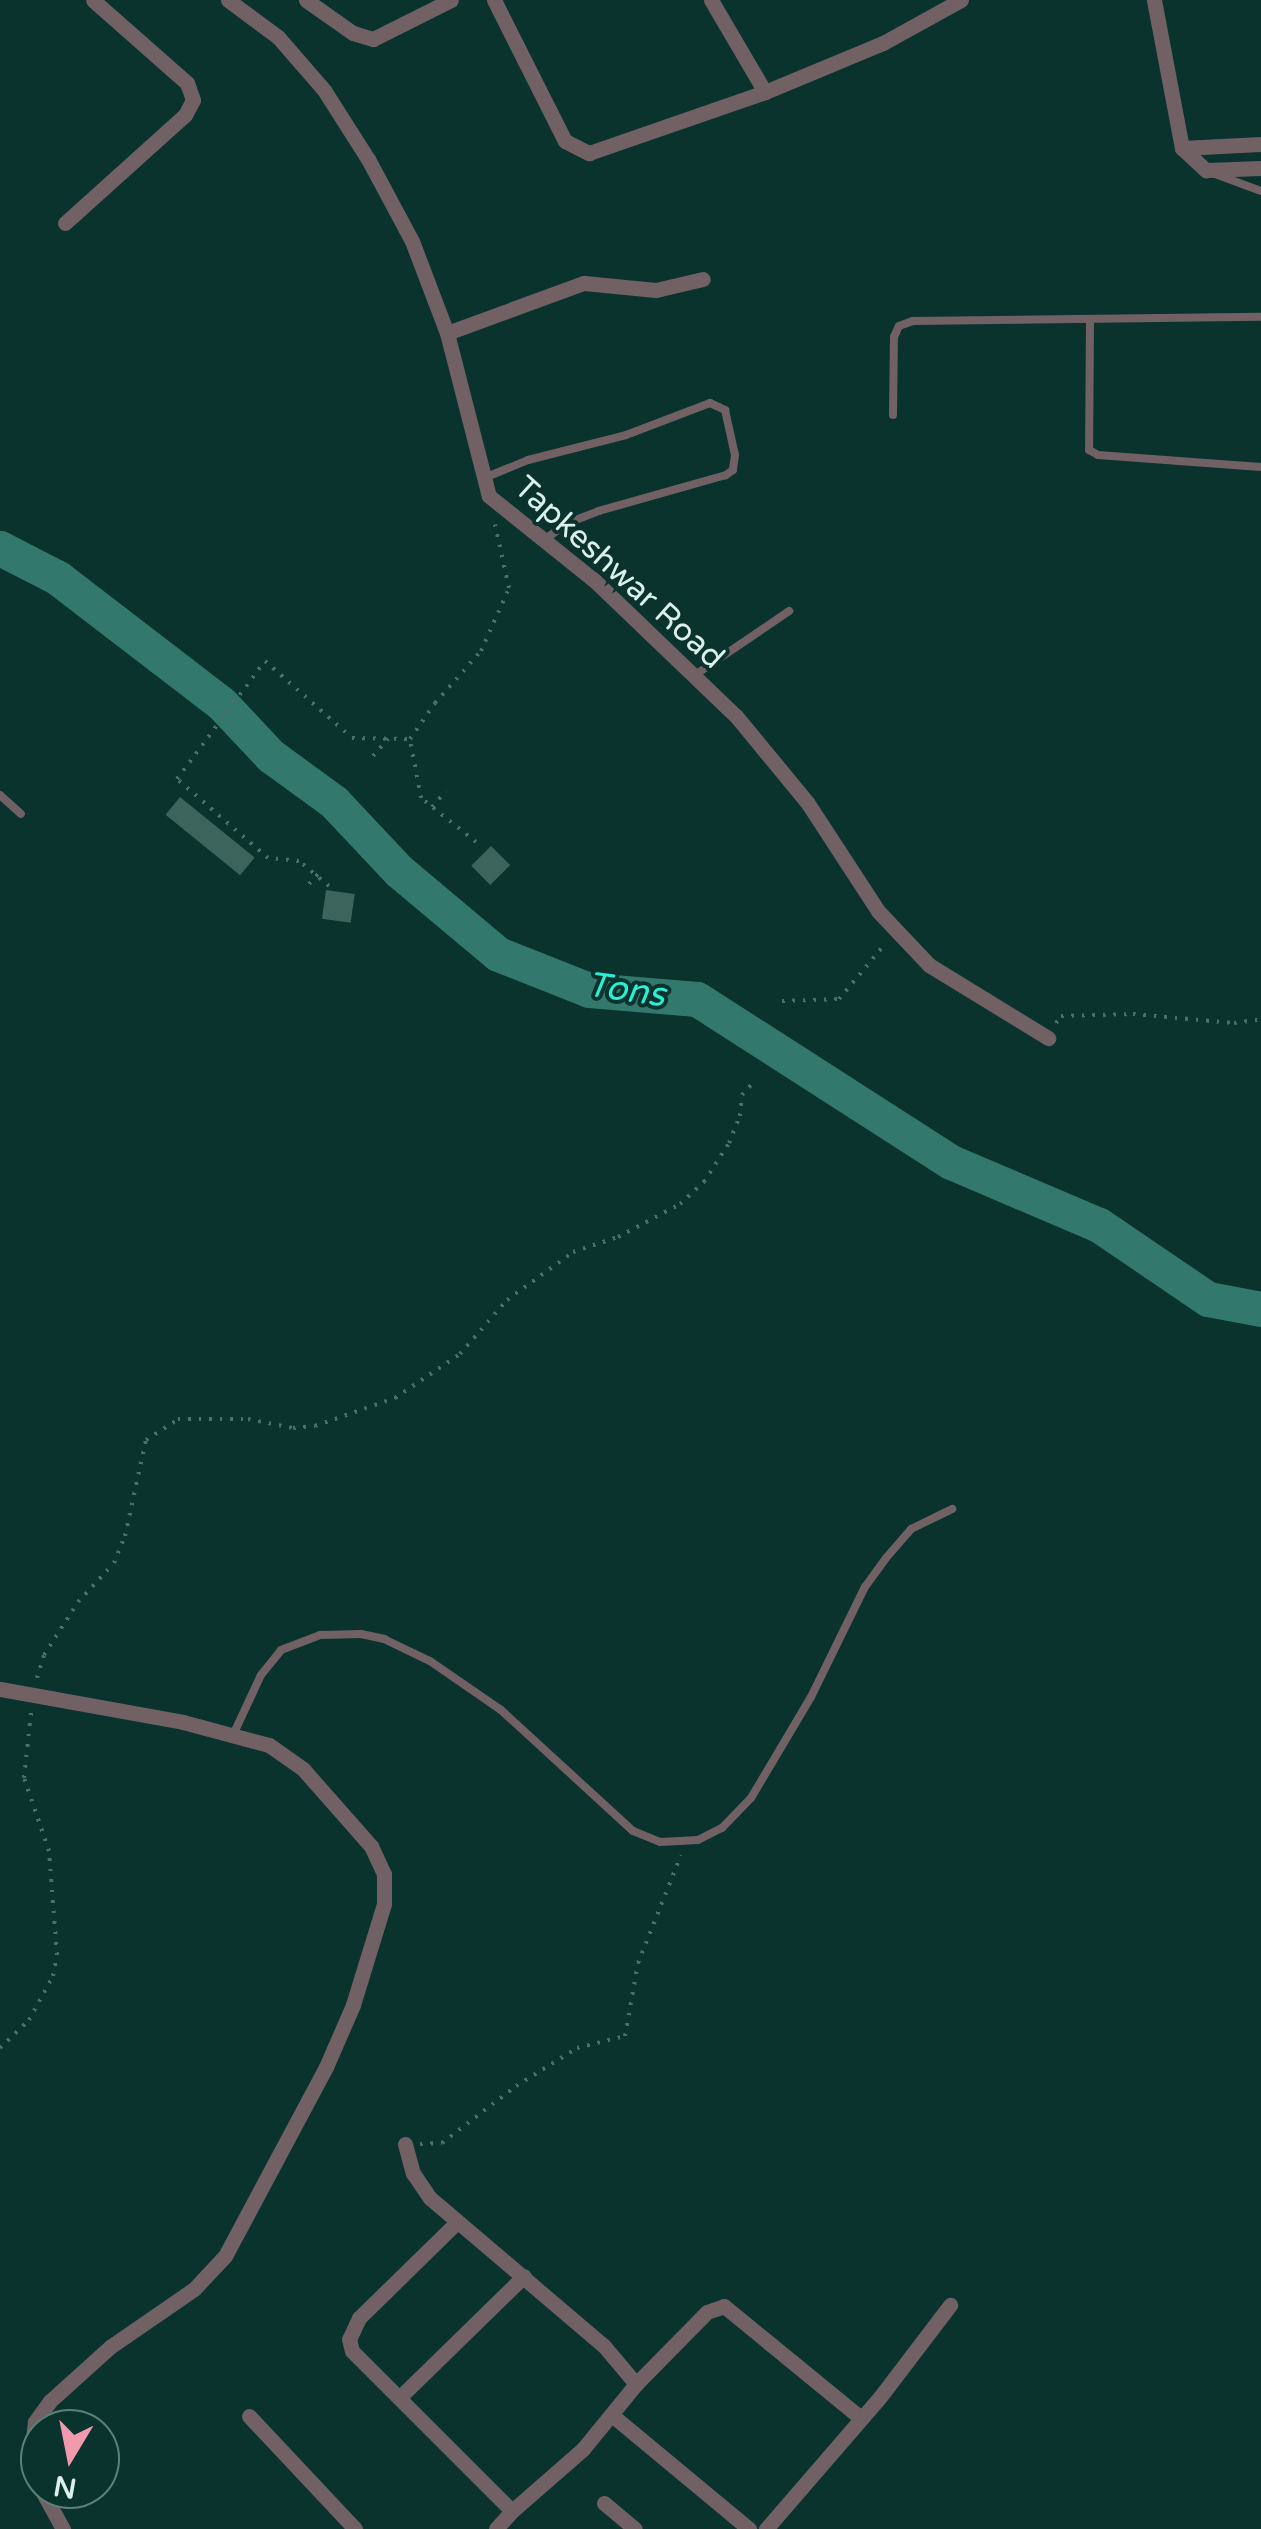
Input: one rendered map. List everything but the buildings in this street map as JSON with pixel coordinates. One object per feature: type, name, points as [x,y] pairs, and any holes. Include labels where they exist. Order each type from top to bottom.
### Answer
[{"type":"street","points":[[65,224],[185,116],[193,100],[187,83],[93,0]]},
{"type":"street","name":"Tapkeshwar Road","points":[[228,0],[278,37],[324,90],[412,241],[448,333],[489,496],[544,540],[736,716],[807,802],[878,911],[929,966],[1048,1038]]},
{"type":"street","points":[[306,0],[327,7],[353,33],[374,39],[451,0]]},
{"type":"street","points":[[494,0],[559,130],[576,150],[604,152],[765,92],[918,27],[961,0]]},
{"type":"street","points":[[711,0],[765,92]]},
{"type":"street","points":[[1154,0],[1182,148],[1206,170],[1261,168]]},
{"type":"street","points":[[1182,148],[1261,144]]},
{"type":"street","points":[[448,333],[584,283],[656,290],[703,280]]},
{"type":"street","points":[[0,1688],[268,1745],[290,1758],[371,1846],[384,1874],[384,1904],[354,2005],[326,2067],[225,2256],[194,2289],[125,2336],[44,2409]]},
{"type":"street","points":[[405,2144],[420,2188],[604,2346],[636,2384]]},
{"type":"street","points":[[457,2222],[351,2328],[352,2351],[512,2511]]},
{"type":"street","points":[[400,2398],[524,2276]]},
{"type":"street","points":[[766,2529],[950,2305]]},
{"type":"street","points":[[496,2529],[612,2416],[636,2384],[708,2312],[724,2306],[861,2418]]},
{"type":"street","points":[[249,2416],[355,2529]]},
{"type":"street","points":[[612,2416],[749,2529]]},
{"type":"street","points":[[604,2503],[634,2529]]},
{"type":"lane","points":[[1206,170],[1261,191]]},
{"type":"lane","points":[[893,414],[892,359],[899,326],[913,320],[1090,322],[1261,317]]},
{"type":"lane","points":[[1090,322],[1089,450],[1098,455],[1261,467]]},
{"type":"lane","points":[[484,478],[528,460],[626,435],[710,403],[725,410],[735,455],[733,470],[599,511],[568,523],[544,540]]},
{"type":"lane","points":[[695,675],[789,611]]},
{"type":"lane","points":[[0,795],[21,814]]},
{"type":"lane","points":[[233,1735],[261,1675],[281,1650],[320,1635],[361,1634],[384,1639],[430,1661],[500,1710],[632,1831],[660,1842],[682,1844],[722,1828],[751,1798],[810,1697],[865,1587],[911,1529],[952,1509]]},
{"type":"path","points":[[476,842],[422,798],[410,739],[435,703],[482,651],[508,588],[489,496]]},
{"type":"path","points":[[330,886],[299,860],[268,858],[178,779],[265,660],[352,738],[410,739]]},
{"type":"path","points":[[374,756],[388,739]]},
{"type":"path","points":[[432,807],[446,791]]},
{"type":"path","points":[[308,884],[319,873]]},
{"type":"path","points":[[782,1001],[839,999],[897,931]]},
{"type":"path","points":[[1048,1038],[1060,1016],[1133,1014],[1234,1023],[1261,1018]]},
{"type":"path","points":[[0,2048],[35,2010],[52,1976],[57,1955],[50,1851],[24,1778],[33,1695],[44,1655],[78,1602],[114,1563],[126,1536],[146,1440],[178,1419],[248,1419],[293,1428],[316,1426],[395,1398],[460,1354],[508,1300],[572,1252],[618,1237],[680,1204],[704,1182],[728,1143],[740,1116],[742,1095],[752,1084]]},
{"type":"path","points":[[405,2144],[442,2144],[516,2086],[577,2048],[624,2036],[636,1997],[638,1963],[666,1884],[680,1865],[682,1844]]},
{"type":"waterway","name":"Tons","points":[[0,548],[58,578],[221,703],[271,756],[334,802],[399,871],[498,954],[589,990],[697,999],[951,1162],[1099,1225],[1208,1299],[1261,1309]]}]
